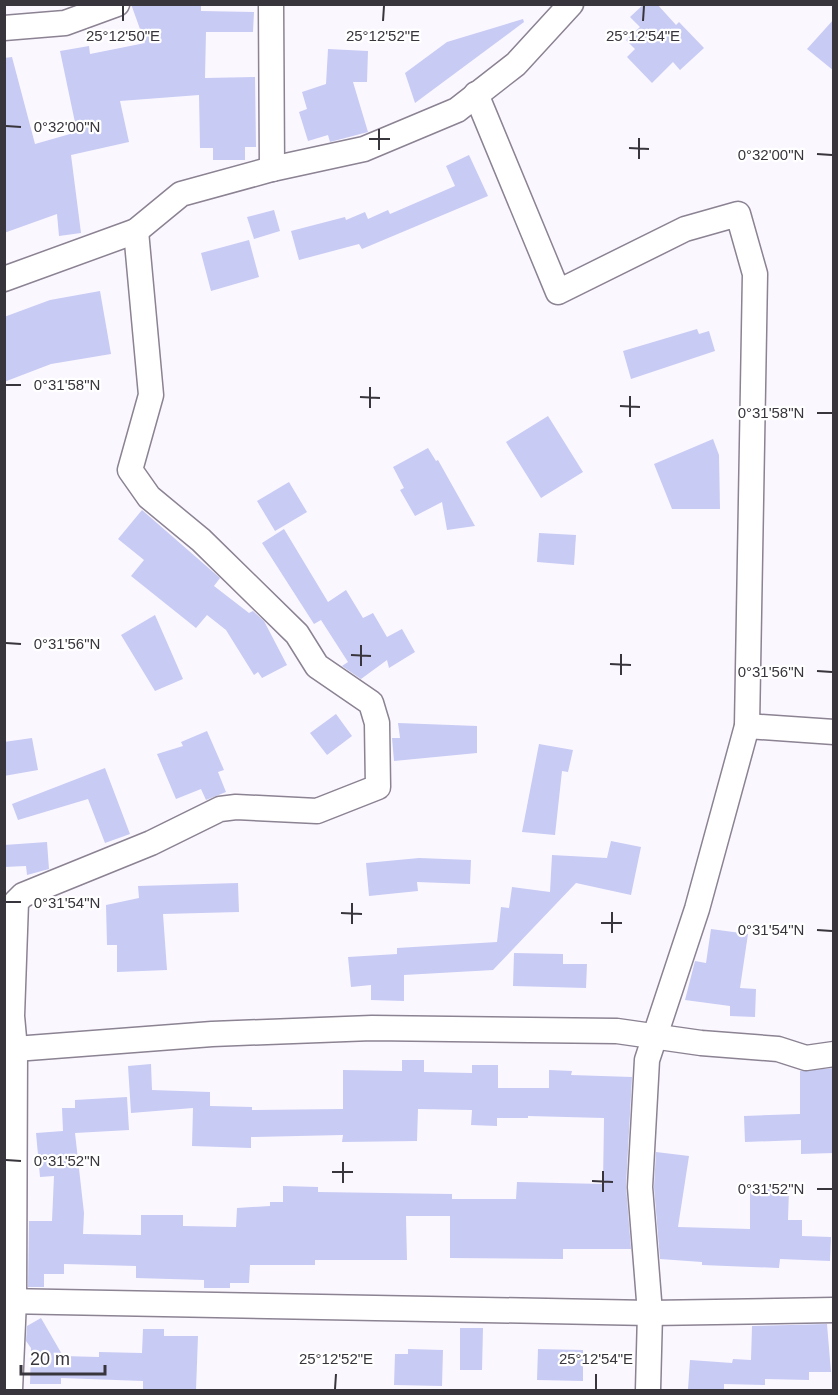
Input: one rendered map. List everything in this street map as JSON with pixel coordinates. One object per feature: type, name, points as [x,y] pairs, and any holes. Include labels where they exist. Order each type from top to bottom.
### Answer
[{"type":"street","points":[[4,28],[65,23],[117,4]]},
{"type":"street","points":[[271,4],[272,169]]},
{"type":"street","points":[[4,279],[136,231],[181,194],[272,169],[364,149],[457,110],[516,64],[571,4]]},
{"type":"street","points":[[476,94],[558,292],[685,229],[738,214],[754,274],[747,726],[697,909],[647,1060],[640,1187],[650,1313],[648,1390]]},
{"type":"street","points":[[10,1390],[9,1300],[15,1048],[12,1016],[16,902],[22,895],[151,843],[220,809],[236,807],[317,811],[378,787],[377,723],[371,703],[317,666],[297,634],[201,540],[149,496],[130,470],[151,395],[136,231]]},
{"type":"street","points":[[747,726],[834,732]]},
{"type":"street","points":[[15,1048],[212,1034],[372,1028],[617,1031],[702,1043],[778,1049],[806,1058],[834,1054]]},
{"type":"street","points":[[617,1031],[647,1060]]},
{"type":"street","points":[[9,1300],[650,1313],[834,1310]]},
{"type":"building","points":[[131,4],[201,4],[201,11],[254,12],[253,32],[206,32],[205,78],[255,77],[256,147],[245,147],[245,160],[213,160],[213,148],[200,148],[199,95],[120,101],[129,142],[71,155],[81,233],[59,236],[57,214],[4,233],[4,58],[12,57],[35,144],[77,132],[60,51],[89,46],[90,54],[145,43]]},
{"type":"building","points":[[644,4],[657,4],[676,25],[679,22],[704,48],[680,70],[673,62],[652,83],[627,57],[635,49],[626,40],[640,27],[630,17]]},
{"type":"building","points":[[523,19],[524,22],[415,103],[405,73],[447,42]]},
{"type":"building","points":[[834,19],[834,71],[807,49]]},
{"type":"building","points":[[328,49],[368,51],[367,82],[353,82],[368,132],[330,142],[328,135],[308,141],[299,112],[307,109],[302,92],[326,84]]},
{"type":"building","points":[[469,155],[488,196],[362,249],[359,244],[299,260],[291,231],[345,217],[346,220],[365,212],[368,219],[388,210],[390,214],[455,186],[446,166]]},
{"type":"building","points":[[274,210],[280,231],[254,239],[247,217]]},
{"type":"building","points":[[249,240],[259,277],[211,291],[201,253]]},
{"type":"building","points":[[100,291],[111,354],[51,364],[4,382],[4,317],[50,300]]},
{"type":"building","points":[[697,329],[699,334],[709,331],[715,351],[631,379],[623,351]]},
{"type":"building","points":[[548,416],[583,472],[541,498],[506,442]]},
{"type":"building","points":[[713,439],[719,455],[720,509],[672,509],[654,464]]},
{"type":"building","points":[[428,448],[436,461],[438,460],[475,526],[447,530],[442,502],[415,516],[400,490],[404,488],[393,467]]},
{"type":"building","points":[[289,482],[307,512],[275,531],[257,501]]},
{"type":"building","points":[[142,510],[220,578],[214,586],[249,613],[253,611],[264,621],[287,665],[262,678],[258,672],[254,675],[226,630],[207,615],[196,628],[131,576],[144,560],[118,539]]},
{"type":"building","points":[[284,529],[328,602],[346,590],[363,618],[373,613],[387,637],[402,629],[415,652],[389,668],[387,660],[361,679],[342,666],[348,662],[321,620],[314,624],[262,543]]},
{"type":"building","points":[[539,533],[576,535],[574,565],[537,562]]},
{"type":"building","points":[[155,615],[183,679],[155,691],[121,635]]},
{"type":"building","points":[[336,714],[352,736],[327,755],[310,733]]},
{"type":"building","points":[[398,723],[477,726],[477,753],[394,761],[392,738],[400,738]]},
{"type":"building","points":[[207,731],[224,770],[218,772],[226,792],[206,800],[201,789],[176,799],[157,754],[183,746],[181,742]]},
{"type":"building","points":[[32,738],[38,770],[4,776],[4,742]]},
{"type":"building","points":[[539,744],[573,750],[568,772],[562,771],[555,835],[522,832]]},
{"type":"building","points":[[105,768],[130,834],[105,843],[88,799],[18,820],[12,804]]},
{"type":"building","points":[[611,841],[641,847],[631,895],[576,883],[493,970],[404,975],[404,1001],[371,1000],[371,985],[351,987],[348,957],[397,954],[397,948],[497,942],[501,907],[509,908],[512,887],[550,892],[552,855],[607,858]]},
{"type":"building","points":[[47,842],[49,869],[27,875],[26,866],[4,867],[4,845]]},
{"type":"building","points":[[419,858],[471,860],[470,884],[417,882],[418,891],[369,896],[366,863]]},
{"type":"building","points":[[238,883],[239,912],[163,914],[167,970],[117,972],[117,945],[107,945],[106,905],[139,898],[138,886]]},
{"type":"building","points":[[711,929],[748,934],[740,988],[756,989],[755,1017],[730,1016],[730,1006],[685,1000],[695,961],[706,963]]},
{"type":"building","points":[[514,953],[563,954],[563,964],[587,964],[586,988],[513,986]]},
{"type":"building","points":[[402,1060],[424,1060],[424,1072],[472,1073],[472,1065],[498,1065],[498,1088],[549,1088],[549,1070],[572,1071],[571,1075],[632,1077],[626,1186],[631,1249],[563,1249],[563,1259],[450,1258],[450,1216],[406,1216],[407,1260],[315,1260],[315,1265],[250,1265],[249,1283],[230,1283],[230,1288],[204,1288],[204,1280],[136,1278],[136,1266],[64,1264],[64,1274],[44,1274],[44,1287],[28,1287],[29,1221],[52,1221],[54,1176],[40,1177],[36,1133],[63,1131],[62,1108],[75,1108],[75,1100],[127,1097],[129,1130],[75,1133],[84,1213],[83,1234],[141,1235],[141,1215],[183,1215],[183,1226],[236,1227],[237,1208],[270,1206],[270,1202],[283,1202],[283,1186],[318,1187],[318,1192],[452,1194],[452,1199],[516,1199],[517,1182],[603,1184],[604,1118],[528,1116],[528,1118],[497,1118],[497,1126],[471,1125],[472,1110],[418,1109],[417,1141],[342,1142],[343,1135],[251,1137],[251,1148],[192,1146],[193,1108],[131,1113],[128,1066],[151,1064],[152,1090],[210,1092],[210,1106],[252,1107],[252,1110],[343,1109],[343,1070],[402,1071]]},
{"type":"building","points":[[834,1068],[834,1153],[801,1154],[801,1140],[745,1142],[744,1116],[800,1114],[800,1071]]},
{"type":"building","points":[[656,1152],[689,1156],[678,1227],[750,1229],[750,1189],[789,1189],[788,1220],[802,1220],[802,1236],[831,1237],[830,1261],[780,1259],[779,1268],[702,1265],[702,1262],[660,1259],[654,1187]]},
{"type":"building","points":[[41,1318],[63,1356],[99,1357],[99,1352],[142,1353],[143,1329],[164,1329],[164,1336],[198,1336],[196,1390],[143,1389],[143,1381],[61,1378],[61,1384],[30,1384],[31,1348],[26,1341],[27,1326]]},
{"type":"building","points":[[827,1324],[831,1372],[809,1372],[809,1380],[765,1379],[765,1385],[724,1384],[724,1390],[688,1389],[690,1360],[732,1363],[733,1359],[751,1360],[752,1326]]},
{"type":"building","points":[[460,1328],[483,1328],[482,1370],[460,1370]]},
{"type":"building","points":[[408,1349],[443,1350],[442,1386],[394,1385],[395,1354],[408,1354]]},
{"type":"building","points":[[538,1349],[583,1350],[583,1381],[537,1380]]}]
